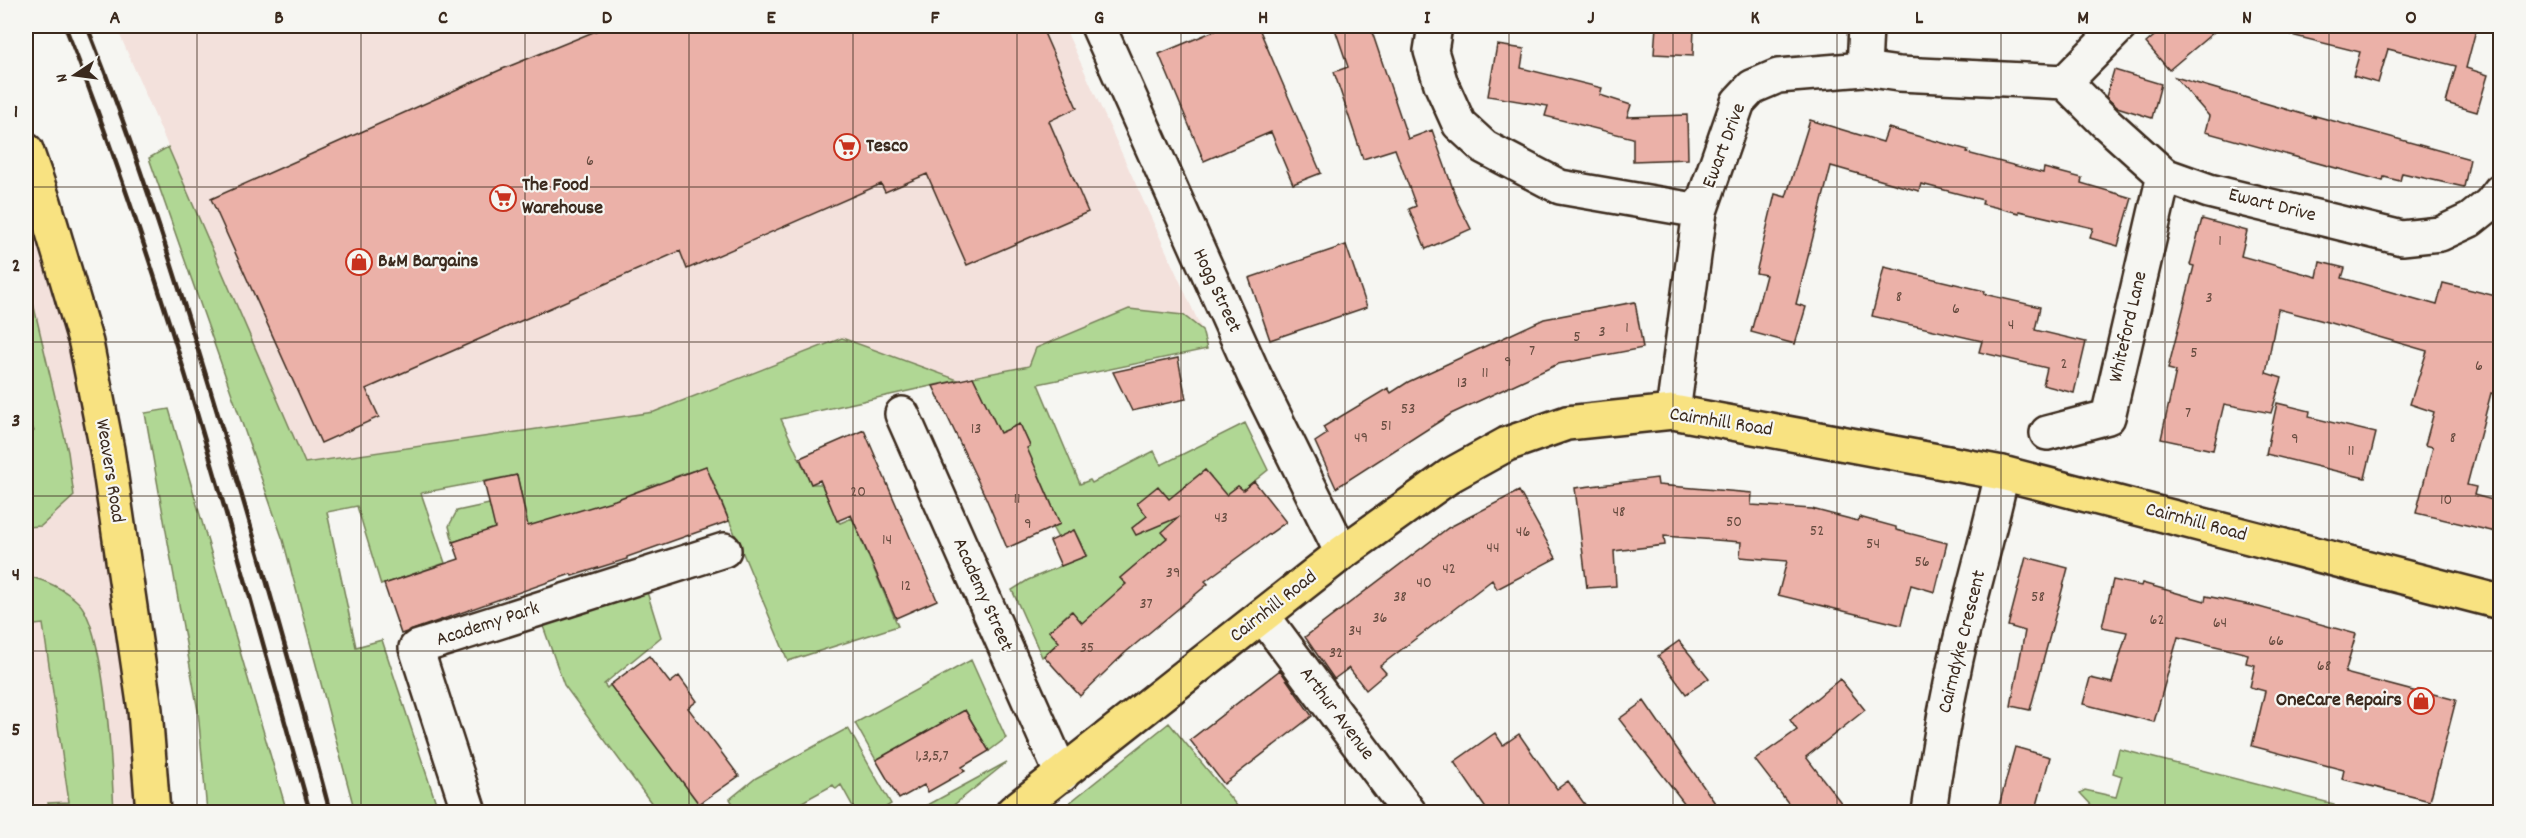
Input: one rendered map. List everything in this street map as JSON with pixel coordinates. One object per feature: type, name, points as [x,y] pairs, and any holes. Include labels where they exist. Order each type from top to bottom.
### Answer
[{"type":"main road","name":"Weavers Road","points":[[26,150],[86,343],[105,439],[145,710],[154,808]]},
{"type":"main road","name":"Cairnhill Road","points":[[1013,813],[1342,554],[1451,475],[1507,444],[1567,423],[1673,412],[2002,473],[2500,602]]},
{"type":"street","name":"Hogg Street","points":[[1098,26],[1254,375],[1342,554]]},
{"type":"street","points":[[1435,26],[1431,51],[1441,84],[1459,124],[1484,147],[1560,187],[1700,211]]},
{"type":"street","points":[[1863,69],[1866,26]]},
{"type":"street","points":[[2065,82],[2120,26]]},
{"type":"street","name":"Ewart Drive","points":[[1673,412],[1700,211],[1738,102],[1752,87],[1778,76],[1863,69],[1899,75],[2065,82],[2164,175],[2209,191],[2402,238],[2440,234],[2470,220],[2490,204],[2500,190]]},
{"type":"street","name":"Whiteford Lane","points":[[2047,433],[2108,417],[2164,175]]},
{"type":"street","name":"Academy Street","points":[[902,414],[1062,775]]},
{"type":"street","name":"Cairndyke Crescent","points":[[1929,813],[1939,744],[1956,659],[1988,539],[2002,473]]},
{"type":"street","name":"Academy Park","points":[[469,813],[416,648],[724,550]]},
{"type":"street","name":"Arthur Avenue","points":[[1263,616],[1401,810]]},
{"type":"shaded area","points":[[116,26],[1064,26],[1202,330],[326,512]]},
{"type":"shaded area","points":[[26,159],[107,450],[153,812],[26,812]]},
{"type":"green space","points":[[168,147],[305,463],[654,412],[842,338],[958,380],[781,419],[811,484],[831,484],[823,488],[838,521],[840,523],[852,518],[898,626],[788,661],[711,477],[695,481],[692,471],[674,477],[677,487],[662,493],[658,483],[634,493],[574,527],[503,526],[480,553],[474,535],[453,542],[449,526],[457,511],[522,497],[517,475],[421,493],[445,563],[381,585],[357,506],[327,512],[356,647],[382,640],[439,812],[355,812],[283,540],[149,158]]},
{"type":"green space","points":[[26,273],[68,452],[74,496],[41,526],[26,527],[26,435],[34,431],[26,408]]},
{"type":"green space","points":[[1129,309],[1183,315],[1202,330],[1207,349],[1038,384],[1080,484],[1090,480],[1092,483],[1154,451],[1161,465],[1245,423],[1268,470],[1243,490],[1238,486],[1219,501],[1205,482],[1211,477],[1205,470],[1187,484],[1209,514],[1168,537],[1120,578],[1128,587],[1082,623],[1071,611],[1049,631],[1059,642],[1042,657],[1012,590],[1028,580],[1087,555],[1074,530],[1058,538],[1052,527],[1060,524],[1039,475],[1010,455],[1030,446],[1020,425],[1000,433],[973,377],[1029,366],[1036,348]]},
{"type":"green space","points":[[169,409],[287,812],[207,812],[198,711],[145,413]]},
{"type":"green space","points":[[26,576],[47,582],[60,589],[78,602],[88,617],[95,640],[106,702],[114,812],[51,812],[48,803],[69,802],[43,624],[26,626]]},
{"type":"green space","points":[[647,592],[661,637],[604,684],[607,688],[610,685],[699,804],[694,808],[697,812],[658,812],[564,685],[543,626]]},
{"type":"green space","points":[[971,660],[1006,738],[989,751],[965,710],[876,760],[855,723]]},
{"type":"green space","points":[[1169,723],[1242,812],[1058,812]]},
{"type":"green space","points":[[848,728],[891,804],[878,812],[856,812],[841,785],[836,789],[833,785],[784,812],[738,812],[730,799],[756,778]]},
{"type":"green space","points":[[2119,749],[2334,804],[2332,812],[2098,812],[2080,793],[2085,790],[2116,797],[2122,776],[2113,773]]},
{"type":"green space","points":[[1007,762],[945,812],[915,812]]},
{"type":"building","points":[[608,26],[1041,26],[1077,108],[1049,121],[1088,212],[967,265],[927,174],[885,192],[881,184],[687,269],[680,251],[366,389],[379,417],[321,443],[211,199],[500,70]]},
{"type":"building","points":[[1226,26],[1258,26],[1321,173],[1293,184],[1271,132],[1204,161],[1159,54]]},
{"type":"building","points":[[1334,26],[1370,26],[1408,139],[1432,130],[1458,203],[1471,229],[1426,249],[1409,209],[1416,206],[1395,149],[1363,159],[1334,72],[1348,67]]},
{"type":"building","points":[[1656,26],[1694,26],[1693,56],[1654,54]]},
{"type":"building","points":[[2166,26],[2221,26],[2169,70],[2146,43]]},
{"type":"building","points":[[2292,26],[2477,26],[2466,68],[2488,75],[2477,112],[2446,103],[2456,66],[2388,49],[2378,83],[2353,76],[2360,52],[2291,35]]},
{"type":"building","points":[[1497,45],[1524,49],[1521,68],[1602,88],[1600,95],[1631,105],[1627,117],[1687,115],[1688,159],[1633,161],[1633,138],[1545,116],[1548,106],[1488,96]]},
{"type":"building","points":[[2114,70],[2161,84],[2152,118],[2117,107],[2106,97]]},
{"type":"building","points":[[2175,77],[2470,159],[2464,187],[2402,173],[2400,181],[2384,177],[2383,181],[2205,132],[2209,116]]},
{"type":"building","points":[[1810,120],[1883,142],[1888,128],[1968,150],[1967,153],[2043,173],[2044,168],[2082,178],[2081,183],[2132,198],[2118,246],[2090,238],[2093,228],[1982,204],[1983,200],[1921,184],[1919,191],[1831,166],[1796,304],[1806,307],[1795,344],[1751,332],[1766,275],[1756,273],[1775,194],[1786,197]]},
{"type":"building","points":[[2202,219],[2247,231],[2241,256],[2317,277],[2320,262],[2345,268],[2342,278],[2437,305],[2443,283],[2500,297],[2500,396],[2491,393],[2467,485],[2476,487],[2474,495],[2500,502],[2500,533],[2416,513],[2433,447],[2425,445],[2434,412],[2410,404],[2427,351],[2320,320],[2278,309],[2266,373],[2282,378],[2271,413],[2224,404],[2213,450],[2161,439],[2176,371],[2168,369],[2194,266],[2190,265]]},
{"type":"building","points":[[1346,245],[1367,307],[1270,340],[1249,278]]},
{"type":"building","points":[[1884,267],[1985,291],[1984,294],[2040,307],[2035,330],[2086,342],[2074,393],[2043,385],[2047,368],[1979,352],[1982,341],[1872,316]]},
{"type":"building","points":[[1635,302],[1643,348],[1558,364],[1451,414],[1336,488],[1315,442],[1327,434],[1323,427],[1388,388],[1391,393],[1408,382],[1544,319]]},
{"type":"building","points":[[1178,358],[1186,399],[1132,411],[1113,372]]},
{"type":"building","points":[[973,377],[1000,433],[1020,424],[1030,446],[1027,448],[1060,524],[1007,548],[933,386]]},
{"type":"building","points":[[2277,403],[2310,411],[2309,417],[2376,433],[2365,478],[2266,454]]},
{"type":"building","points":[[864,430],[937,600],[896,618],[851,515],[837,521],[820,480],[811,484],[800,458]]},
{"type":"building","points":[[706,466],[729,521],[627,557],[627,559],[572,576],[571,574],[401,634],[384,584],[459,559],[453,542],[495,528],[484,482],[517,475],[528,526],[615,500]]},
{"type":"building","points":[[1205,470],[1226,495],[1238,486],[1243,490],[1254,481],[1286,522],[1205,581],[1208,584],[1126,652],[1080,696],[1044,656],[1059,642],[1049,631],[1072,611],[1082,623],[1126,584],[1120,578],[1167,538],[1162,532],[1179,517],[1136,535],[1132,528],[1147,516],[1137,503],[1158,486],[1169,499]]},
{"type":"building","points":[[1657,478],[1658,485],[1752,493],[1751,505],[1812,509],[1858,521],[1859,517],[1896,527],[1896,530],[1947,543],[1935,592],[1911,585],[1901,625],[1778,595],[1787,561],[1740,557],[1741,542],[1664,536],[1665,545],[1614,551],[1616,586],[1587,588],[1575,488]]},
{"type":"building","points":[[1519,491],[1556,558],[1497,589],[1492,580],[1380,666],[1386,673],[1366,690],[1349,668],[1334,679],[1305,637],[1448,528]]},
{"type":"building","points":[[1074,530],[1086,556],[1061,566],[1050,541]]},
{"type":"building","points":[[2026,557],[2068,568],[2030,710],[2011,706],[2025,631],[2008,626]]},
{"type":"building","points":[[2113,580],[2141,586],[2142,583],[2205,601],[2206,596],[2259,607],[2356,634],[2345,673],[2456,700],[2430,801],[2342,779],[2344,770],[2252,746],[2265,691],[2250,687],[2255,665],[2246,663],[2248,654],[2178,637],[2154,722],[2083,704],[2090,678],[2112,683],[2127,632],[2102,627]]},
{"type":"building","points":[[1679,641],[1709,678],[1686,694],[1658,656]]},
{"type":"building","points":[[649,656],[670,683],[679,676],[697,701],[688,708],[739,776],[699,804],[610,685]]},
{"type":"building","points":[[1280,670],[1312,716],[1224,784],[1190,740]]},
{"type":"building","points":[[1840,679],[1865,710],[1806,757],[1849,813],[1796,813],[1755,760],[1797,730],[1790,720]]},
{"type":"building","points":[[1644,701],[1722,813],[1692,813],[1619,719]]},
{"type":"building","points":[[965,710],[989,751],[962,767],[965,771],[928,792],[924,785],[899,799],[876,760]]},
{"type":"building","points":[[1495,733],[1503,745],[1519,734],[1557,789],[1568,781],[1591,813],[1489,813],[1454,762]]},
{"type":"building","points":[[2015,747],[2050,757],[2035,813],[1997,813]]},
{"type":"railway","points":[[65,26],[135,219],[198,416],[310,812]]},
{"type":"railway","points":[[87,26],[141,174],[190,324],[263,570],[330,812]]},
{"type":"place","name":"Tesco","points":[[847,147]]},
{"type":"place","name":"The Food Warehouse","points":[[503,198]]},
{"type":"place","name":"B&M Bargains","points":[[359,262]]},
{"type":"place","name":"OneCare Repairs","points":[[2421,701]]}]
